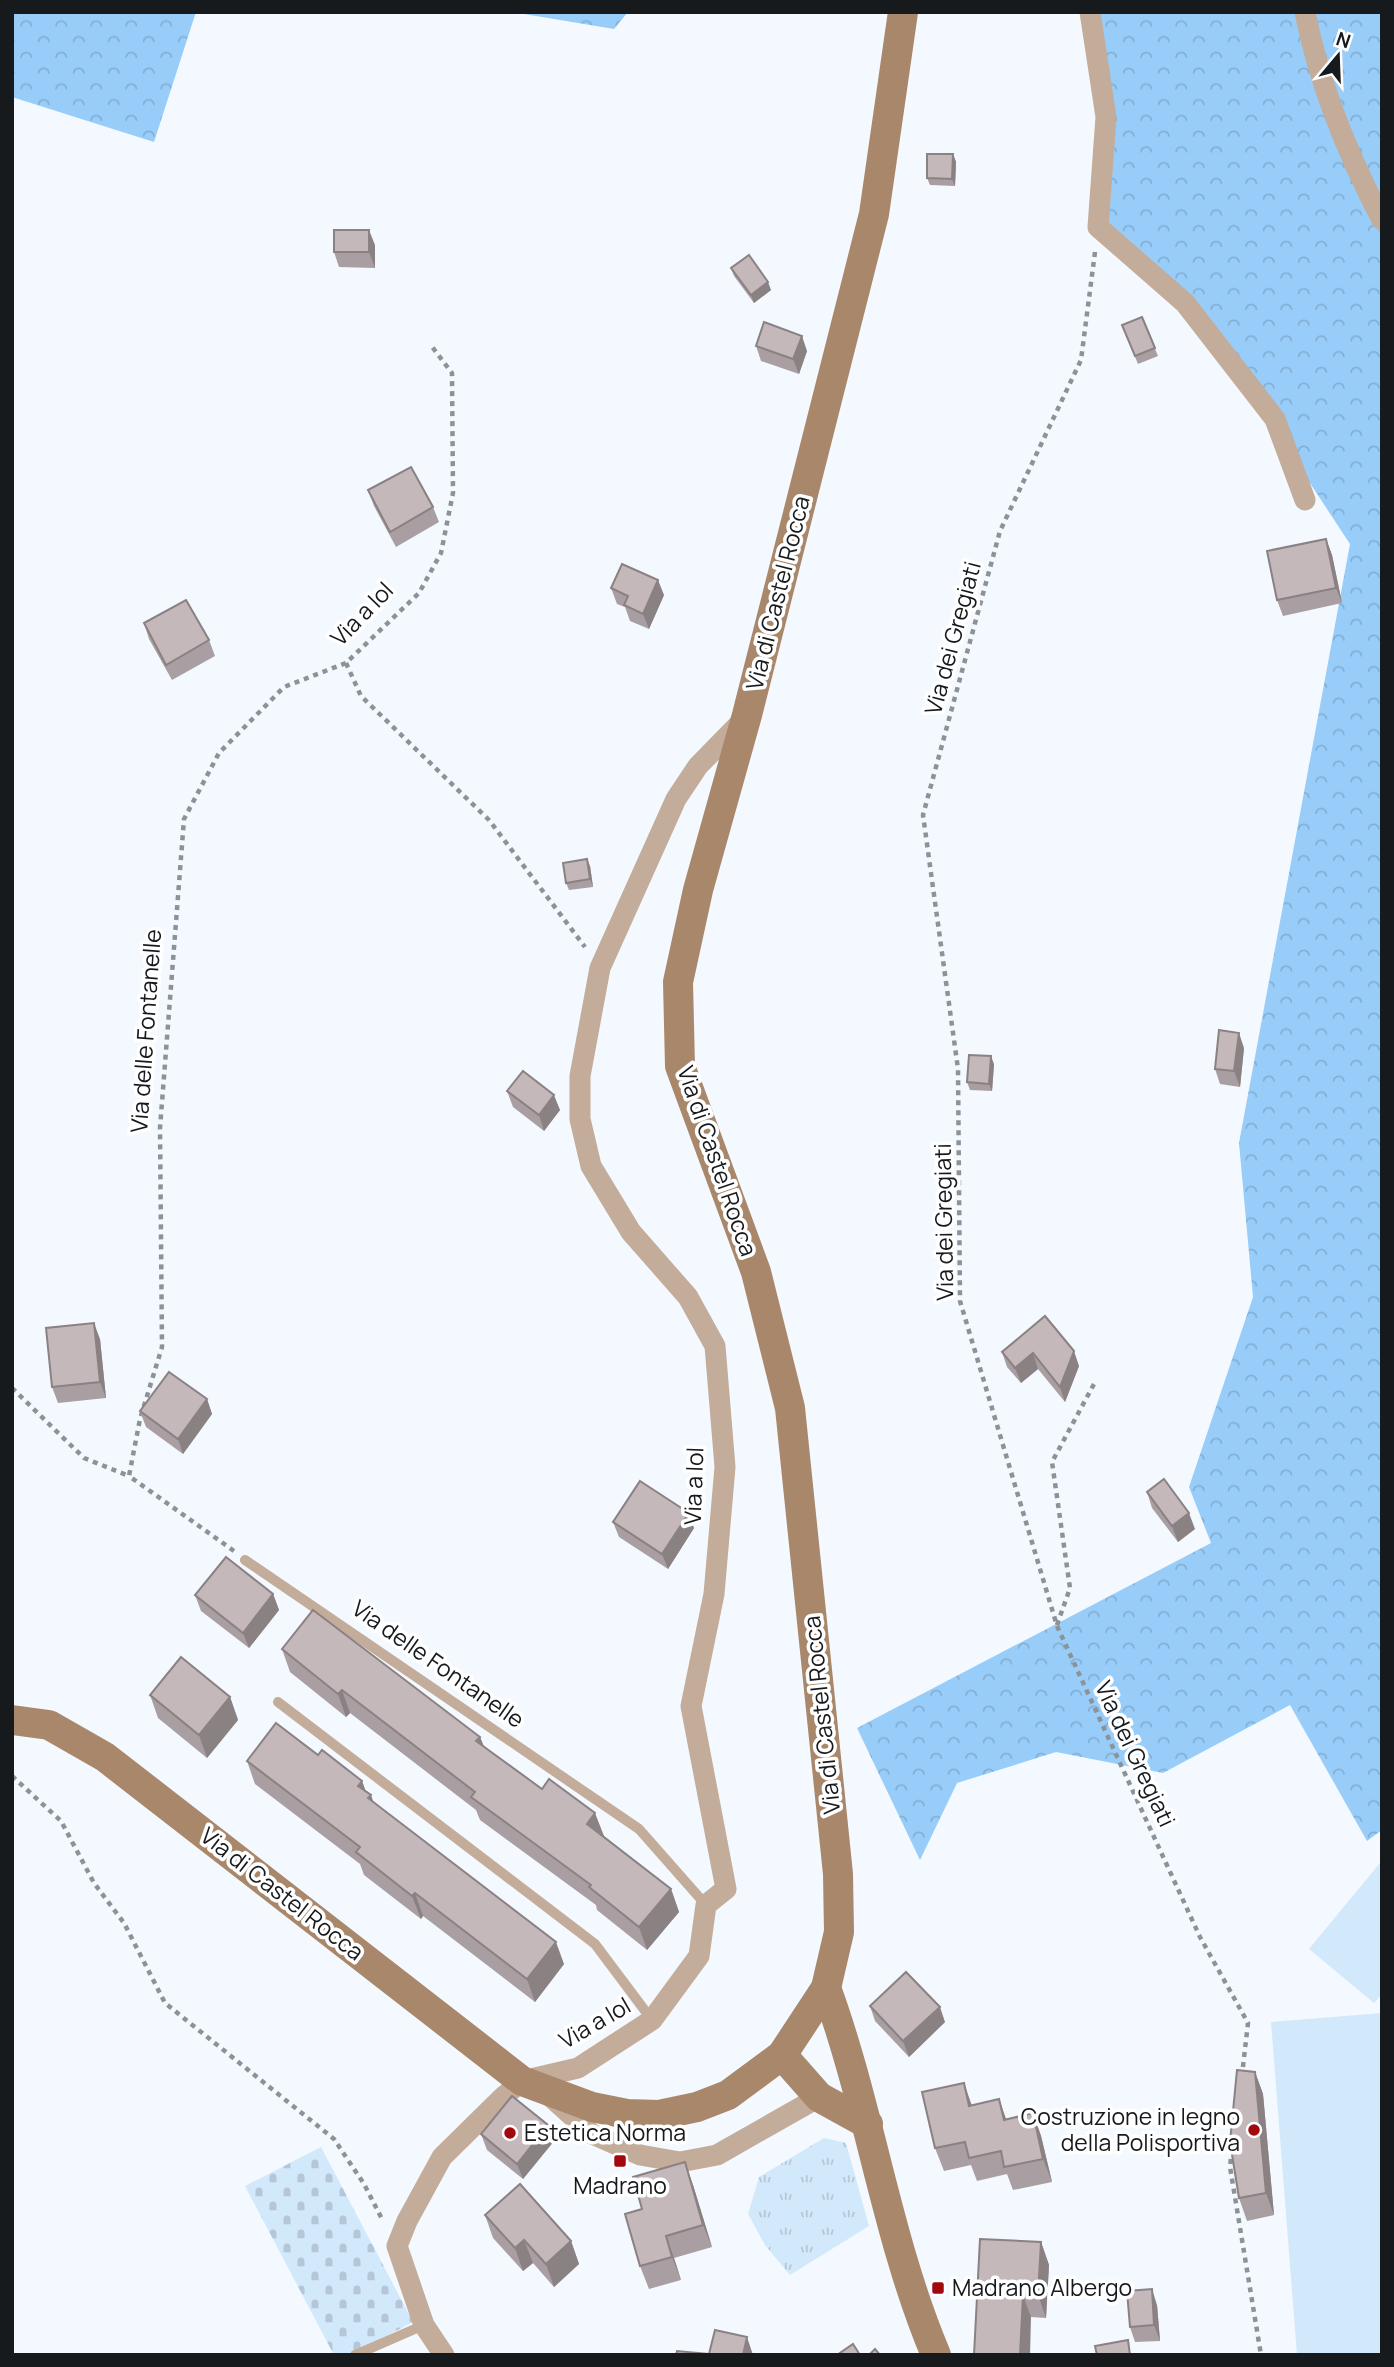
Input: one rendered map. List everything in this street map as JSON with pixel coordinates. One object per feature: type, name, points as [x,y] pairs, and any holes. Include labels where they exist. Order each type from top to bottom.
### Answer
[{"type":"main road","name":"Via di Castel Rocca","points":[[12,1720],[49,1725],[105,1757],[532,2085],[592,2107],[627,2114],[659,2115],[697,2107],[728,2095],[782,2055],[826,1988],[839,1932],[838,1874],[790,1408],[756,1272],[680,1066],[678,982],[698,890],[747,715],[874,214],[903,12]]},
{"type":"main road","points":[[826,1988],[847,2045],[914,2303],[936,2355]]},
{"type":"main road","points":[[782,2055],[819,2097],[868,2124]]},
{"type":"street","points":[[1090,12],[1106,117],[1098,227],[1185,303],[1275,419],[1305,500]]},
{"type":"street","points":[[1305,12],[1314,55],[1362,182],[1382,220]]},
{"type":"street","name":"Via a Iol","points":[[532,2085],[578,2068],[652,2020],[699,1956],[706,1905],[726,1889],[691,1706],[714,1594],[725,1467],[715,1346],[688,1297],[631,1233],[592,1166],[580,1119],[580,1076],[600,968],[676,799],[698,766],[747,715]]},
{"type":"street","points":[[444,2355],[424,2325],[397,2246],[407,2221],[442,2157],[532,2085]]},
{"type":"street","name":"Via di Castel Rocca","points":[[532,2085],[592,2134],[640,2155],[680,2162],[717,2155],[819,2097]]},
{"type":"lane","name":"Via delle Fontanelle","points":[[246,1560],[639,1829],[706,1905]]},
{"type":"lane","name":"Via a Iol","points":[[278,1702],[595,1944],[652,2020]]},
{"type":"lane","points":[[355,2355],[424,2325]]},
{"type":"path","name":"Via dei Gregiati","points":[[1098,227],[1081,360],[1000,531],[923,815],[958,1069],[960,1301],[1057,1626],[1200,1937],[1248,2023],[1241,2084]]},
{"type":"path","name":"Via a Iol","points":[[430,344],[452,373],[453,493],[441,553],[419,593],[346,663],[361,696],[489,820],[600,968]]},
{"type":"path","name":"Via delle Fontanelle","points":[[129,1475],[141,1419],[162,1347],[160,1128],[184,819],[219,753],[285,687],[346,663]]},
{"type":"path","points":[[1057,1626],[1070,1588],[1052,1462],[1094,1384]]},
{"type":"path","points":[[12,1388],[84,1458],[129,1475],[246,1560]]},
{"type":"path","points":[[12,1776],[61,1821],[94,1883],[124,1923],[165,2003],[334,2139],[364,2184],[397,2246]]},
{"type":"path","points":[[1233,2139],[1230,2167],[1261,2355]]},
{"type":"green space","points":[[12,12],[196,12],[154,142],[12,97]]},
{"type":"green space","points":[[512,12],[628,12],[614,29]]},
{"type":"green space","points":[[1088,12],[1382,12],[1382,1830],[1367,1841],[1290,1705],[1163,1773],[1056,1752],[957,1783],[920,1860],[857,1728],[1211,1543],[1189,1487],[1253,1297],[1239,1143],[1350,544],[1210,331],[1094,219],[1100,90]]},
{"type":"green space","points":[[1380,1863],[1382,1994],[1374,2003],[1309,1949]]},
{"type":"green space","points":[[1382,2013],[1382,2355],[1297,2355],[1271,2022]]},
{"type":"green space","points":[[824,2138],[846,2143],[869,2226],[790,2275],[765,2245],[748,2214],[759,2177]]},
{"type":"green space","points":[[321,2147],[413,2322],[350,2355],[334,2355],[245,2186]]},
{"type":"building","points":[[927,154],[953,154],[952,179],[927,178]]},
{"type":"building","points":[[334,230],[369,230],[369,252],[334,252]]},
{"type":"building","points":[[749,255],[768,282],[751,295],[731,268]]},
{"type":"building","points":[[1142,317],[1155,348],[1135,356],[1122,325]]},
{"type":"building","points":[[764,322],[802,336],[793,359],[756,346]]},
{"type":"building","points":[[411,467],[433,507],[390,532],[368,490]]},
{"type":"building","points":[[1326,539],[1336,588],[1277,600],[1267,551]]},
{"type":"building","points":[[622,564],[658,580],[643,614],[624,605],[628,596],[611,588]]},
{"type":"building","points":[[186,600],[209,640],[166,665],[144,623]]},
{"type":"building","points":[[587,859],[590,879],[566,883],[563,863]]},
{"type":"building","points":[[1219,1030],[1239,1033],[1234,1071],[1215,1069]]},
{"type":"building","points":[[969,1055],[991,1056],[989,1084],[967,1082]]},
{"type":"building","points":[[523,1071],[554,1095],[539,1115],[507,1091]]},
{"type":"building","points":[[1045,1316],[1074,1351],[1060,1387],[1033,1353],[1015,1368],[1002,1352]]},
{"type":"building","points":[[94,1323],[100,1382],[52,1387],[46,1328]]},
{"type":"building","points":[[169,1372],[207,1399],[178,1439],[140,1411]]},
{"type":"building","points":[[1164,1479],[1189,1513],[1172,1526],[1147,1492]]},
{"type":"building","points":[[640,1481],[689,1513],[662,1554],[613,1522]]},
{"type":"building","points":[[226,1557],[273,1594],[243,1633],[195,1595]]},
{"type":"building","points":[[313,1610],[480,1737],[476,1741],[542,1789],[549,1779],[595,1813],[587,1824],[671,1889],[639,1927],[589,1887],[591,1885],[471,1797],[475,1792],[342,1690],[338,1694],[282,1649]]},
{"type":"building","points":[[181,1657],[230,1697],[199,1735],[150,1695]]},
{"type":"building","points":[[276,1723],[318,1755],[322,1750],[362,1781],[358,1786],[371,1795],[368,1798],[556,1942],[527,1979],[415,1893],[412,1896],[356,1852],[360,1847],[247,1761]]},
{"type":"building","points":[[906,1972],[940,2007],[903,2041],[870,2006]]},
{"type":"building","name":"Costruzione in legno della Polisportiva","points":[[1237,2070],[1255,2072],[1266,2193],[1239,2198],[1230,2142]]},
{"type":"building","points":[[964,2083],[969,2106],[999,2099],[1004,2120],[1033,2113],[1043,2159],[1004,2167],[1001,2151],[969,2158],[965,2142],[935,2148],[922,2092]]},
{"type":"building","points":[[512,2096],[548,2125],[517,2164],[481,2134]]},
{"type":"building","points":[[685,2162],[703,2225],[666,2236],[672,2257],[640,2266],[625,2214],[642,2209],[633,2177]]},
{"type":"building","points":[[520,2184],[571,2241],[546,2264],[524,2240],[515,2248],[485,2215]]},
{"type":"building","points":[[980,2239],[1041,2242],[1038,2295],[1023,2295],[1020,2355],[974,2355]]},
{"type":"building","points":[[1152,2289],[1154,2325],[1130,2327],[1127,2291]]},
{"type":"building","points":[[715,2330],[747,2337],[743,2355],[676,2355],[677,2351],[709,2354]]},
{"type":"building","points":[[1128,2340],[1130,2355],[1097,2355],[1095,2346]]},
{"type":"building","points":[[853,2344],[860,2355],[837,2355]]},
{"type":"building","points":[[875,2349],[880,2355],[869,2355]]},
{"type":"place","name":"Costruzione in legno della Polisportiva","points":[[1254,2130]]},
{"type":"place","name":"Estetica Norma","points":[[510,2133]]},
{"type":"place","name":"Madrano","points":[[620,2161]]},
{"type":"place","name":"Madrano Albergo","points":[[938,2288]]}]
